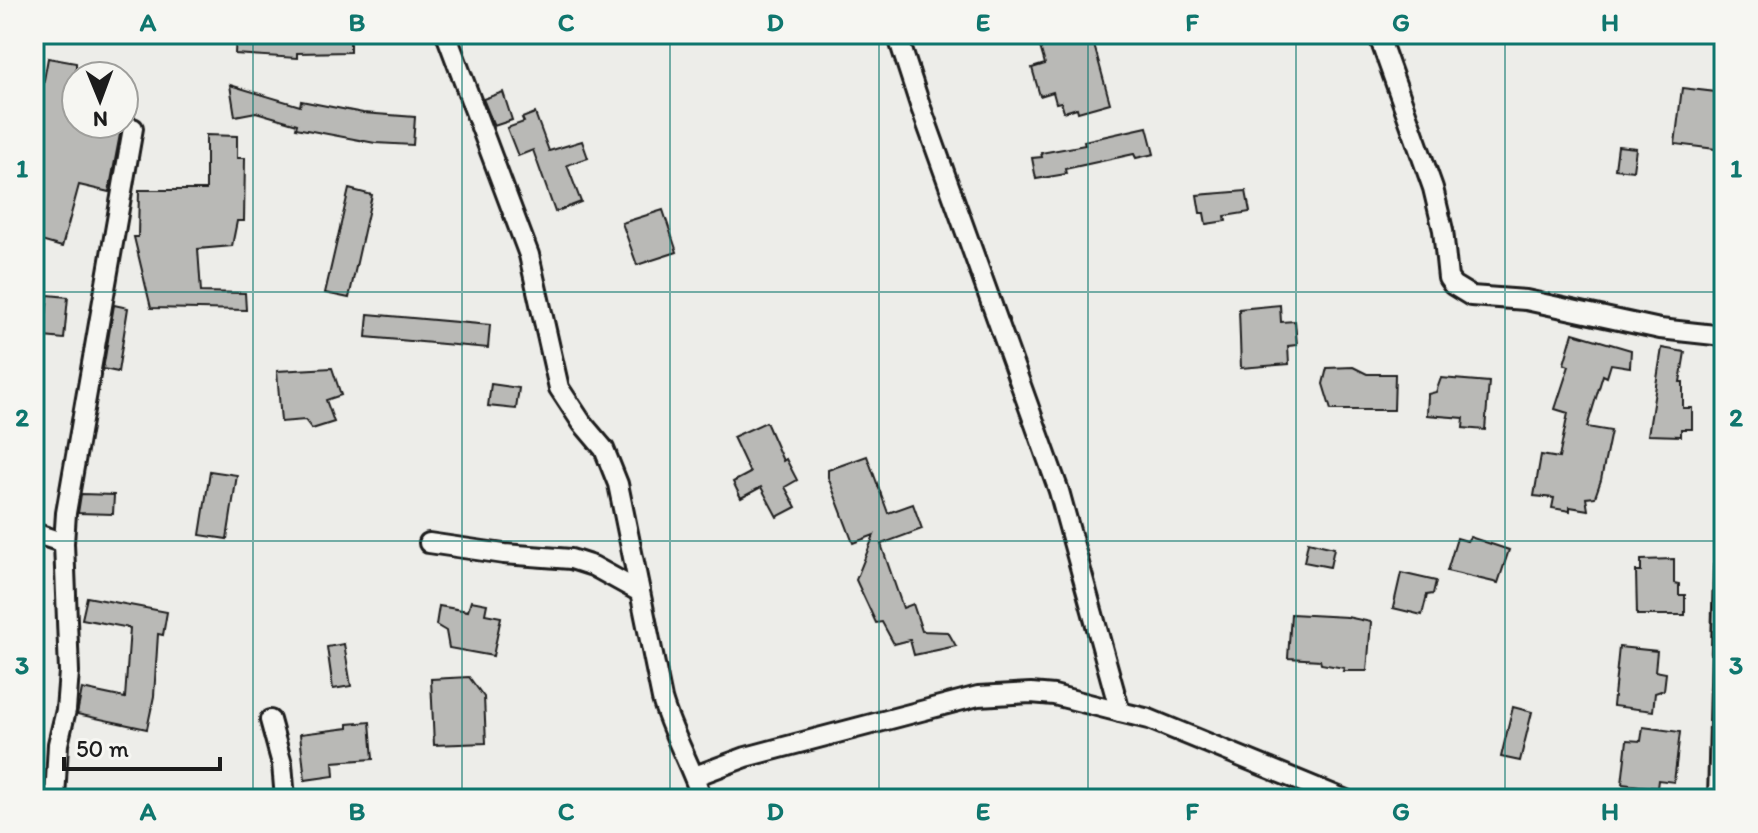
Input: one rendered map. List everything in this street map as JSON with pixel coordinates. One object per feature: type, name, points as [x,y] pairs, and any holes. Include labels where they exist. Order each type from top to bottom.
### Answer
[{"type":"street","points":[[446,34],[529,255],[559,388],[604,449],[618,484],[662,699],[671,729],[695,776],[702,799]]},
{"type":"street","points":[[897,34],[1059,491],[1120,712]]},
{"type":"street","points":[[1378,34],[1433,188],[1443,230],[1448,278],[1453,285],[1471,296],[1526,300],[1660,329],[1724,336]]},
{"type":"street","points":[[55,799],[58,744],[66,710],[69,672],[64,543],[66,513],[131,140]]},
{"type":"street","points":[[34,533],[64,543]]},
{"type":"street","points":[[429,543],[492,553],[571,559],[593,566],[640,592]]},
{"type":"street","points":[[1718,799],[1724,569]]},
{"type":"street","points":[[695,776],[746,757],[978,696],[1031,693],[1054,695],[1149,719],[1344,799]]},
{"type":"street","points":[[270,720],[282,764],[285,799]]},
{"type":"building","points":[[236,34],[350,34],[350,52],[297,53],[297,58],[235,54]]},
{"type":"building","points":[[1091,34],[1110,103],[1078,112],[1077,108],[1064,112],[1061,102],[1056,103],[1053,92],[1040,96],[1032,68],[1045,64],[1038,40],[1055,35],[1058,43]]},
{"type":"building","points":[[48,58],[60,60],[60,140],[119,140],[109,192],[79,185],[62,247],[34,239],[34,135]]},
{"type":"building","points":[[230,85],[300,106],[301,101],[363,113],[415,117],[413,145],[375,143],[296,128],[297,124],[256,112],[235,116]]},
{"type":"building","points":[[1682,88],[1724,93],[1724,150],[1675,144]]},
{"type":"building","points":[[503,92],[512,120],[494,126],[483,99]]},
{"type":"building","points":[[535,113],[549,151],[582,141],[588,158],[567,165],[581,202],[555,212],[533,150],[518,156],[507,128],[524,122],[522,118]]},
{"type":"building","points":[[1147,127],[1154,154],[1136,158],[1134,154],[1065,169],[1066,174],[1036,179],[1032,158],[1042,157],[1041,153],[1085,145],[1084,141]]},
{"type":"building","points":[[206,135],[237,136],[237,158],[245,158],[244,221],[237,221],[232,246],[198,249],[201,292],[245,293],[246,310],[151,308],[134,237],[138,237],[139,190],[206,190]]},
{"type":"building","points":[[1618,146],[1636,148],[1633,171],[1615,169]]},
{"type":"building","points":[[349,189],[372,195],[349,298],[325,293]]},
{"type":"building","points":[[1246,191],[1250,212],[1225,216],[1226,221],[1206,224],[1204,213],[1200,213],[1197,195]]},
{"type":"building","points":[[663,210],[677,252],[637,265],[622,223]]},
{"type":"building","points":[[48,295],[68,297],[64,339],[44,337]]},
{"type":"building","points":[[114,305],[128,308],[118,372],[103,369]]},
{"type":"building","points":[[1280,305],[1281,322],[1295,321],[1297,345],[1288,346],[1289,364],[1241,368],[1239,309]]},
{"type":"building","points":[[368,314],[490,325],[488,348],[366,337]]},
{"type":"building","points":[[1573,333],[1631,350],[1630,367],[1611,364],[1607,377],[1603,375],[1587,427],[1611,431],[1595,497],[1586,498],[1588,510],[1570,507],[1570,511],[1552,508],[1554,498],[1534,496],[1541,455],[1559,458],[1568,413],[1555,409],[1569,366],[1564,364]]},
{"type":"building","points":[[1662,348],[1685,352],[1680,382],[1683,382],[1683,408],[1692,408],[1692,429],[1681,429],[1681,436],[1648,435]]},
{"type":"building","points":[[1353,367],[1367,374],[1395,374],[1394,410],[1331,410],[1323,384],[1327,368]]},
{"type":"building","points":[[332,368],[341,395],[326,400],[334,422],[312,429],[305,420],[281,422],[277,371]]},
{"type":"building","points":[[1441,378],[1489,382],[1485,430],[1463,428],[1464,418],[1427,415],[1428,394],[1436,392]]},
{"type":"building","points":[[491,384],[519,388],[516,409],[488,406]]},
{"type":"building","points":[[766,422],[783,461],[786,459],[797,480],[785,487],[796,507],[777,517],[761,487],[741,498],[733,482],[750,473],[733,437]]},
{"type":"building","points":[[867,456],[888,513],[913,504],[922,529],[881,544],[903,608],[913,604],[922,631],[948,632],[956,646],[914,655],[910,640],[894,644],[882,622],[876,623],[856,580],[874,535],[853,543],[828,477],[828,470]]},
{"type":"building","points":[[210,471],[237,475],[227,539],[200,535]]},
{"type":"building","points":[[81,494],[114,495],[113,514],[78,513]]},
{"type":"building","points":[[1470,537],[1509,550],[1498,583],[1447,571],[1457,538],[1467,541]]},
{"type":"building","points":[[1308,542],[1334,548],[1330,567],[1304,562]]},
{"type":"building","points":[[1674,559],[1674,583],[1679,584],[1679,595],[1685,595],[1685,615],[1637,615],[1636,571],[1641,571],[1641,560]]},
{"type":"building","points":[[1401,573],[1436,581],[1433,594],[1427,595],[1422,615],[1393,608]]},
{"type":"building","points":[[87,597],[167,612],[163,635],[158,634],[154,696],[147,729],[77,714],[82,689],[125,698],[130,628],[82,619]]},
{"type":"building","points":[[471,601],[487,604],[485,614],[501,617],[493,656],[449,648],[446,631],[436,625],[439,606],[468,611]]},
{"type":"building","points":[[1291,614],[1347,617],[1371,622],[1367,671],[1343,671],[1344,668],[1321,664],[1320,660],[1288,658]]},
{"type":"building","points":[[344,644],[351,686],[333,689],[327,647]]},
{"type":"building","points":[[1619,647],[1657,651],[1655,671],[1666,673],[1664,690],[1655,693],[1653,711],[1613,706]]},
{"type":"building","points":[[469,677],[484,697],[486,743],[434,745],[431,679]]},
{"type":"building","points":[[1513,707],[1532,712],[1520,761],[1501,757]]},
{"type":"building","points":[[370,722],[373,759],[333,762],[334,776],[305,780],[300,734]]},
{"type":"building","points":[[1643,727],[1680,732],[1674,782],[1658,780],[1657,788],[1622,784],[1627,740],[1641,741]]}]
